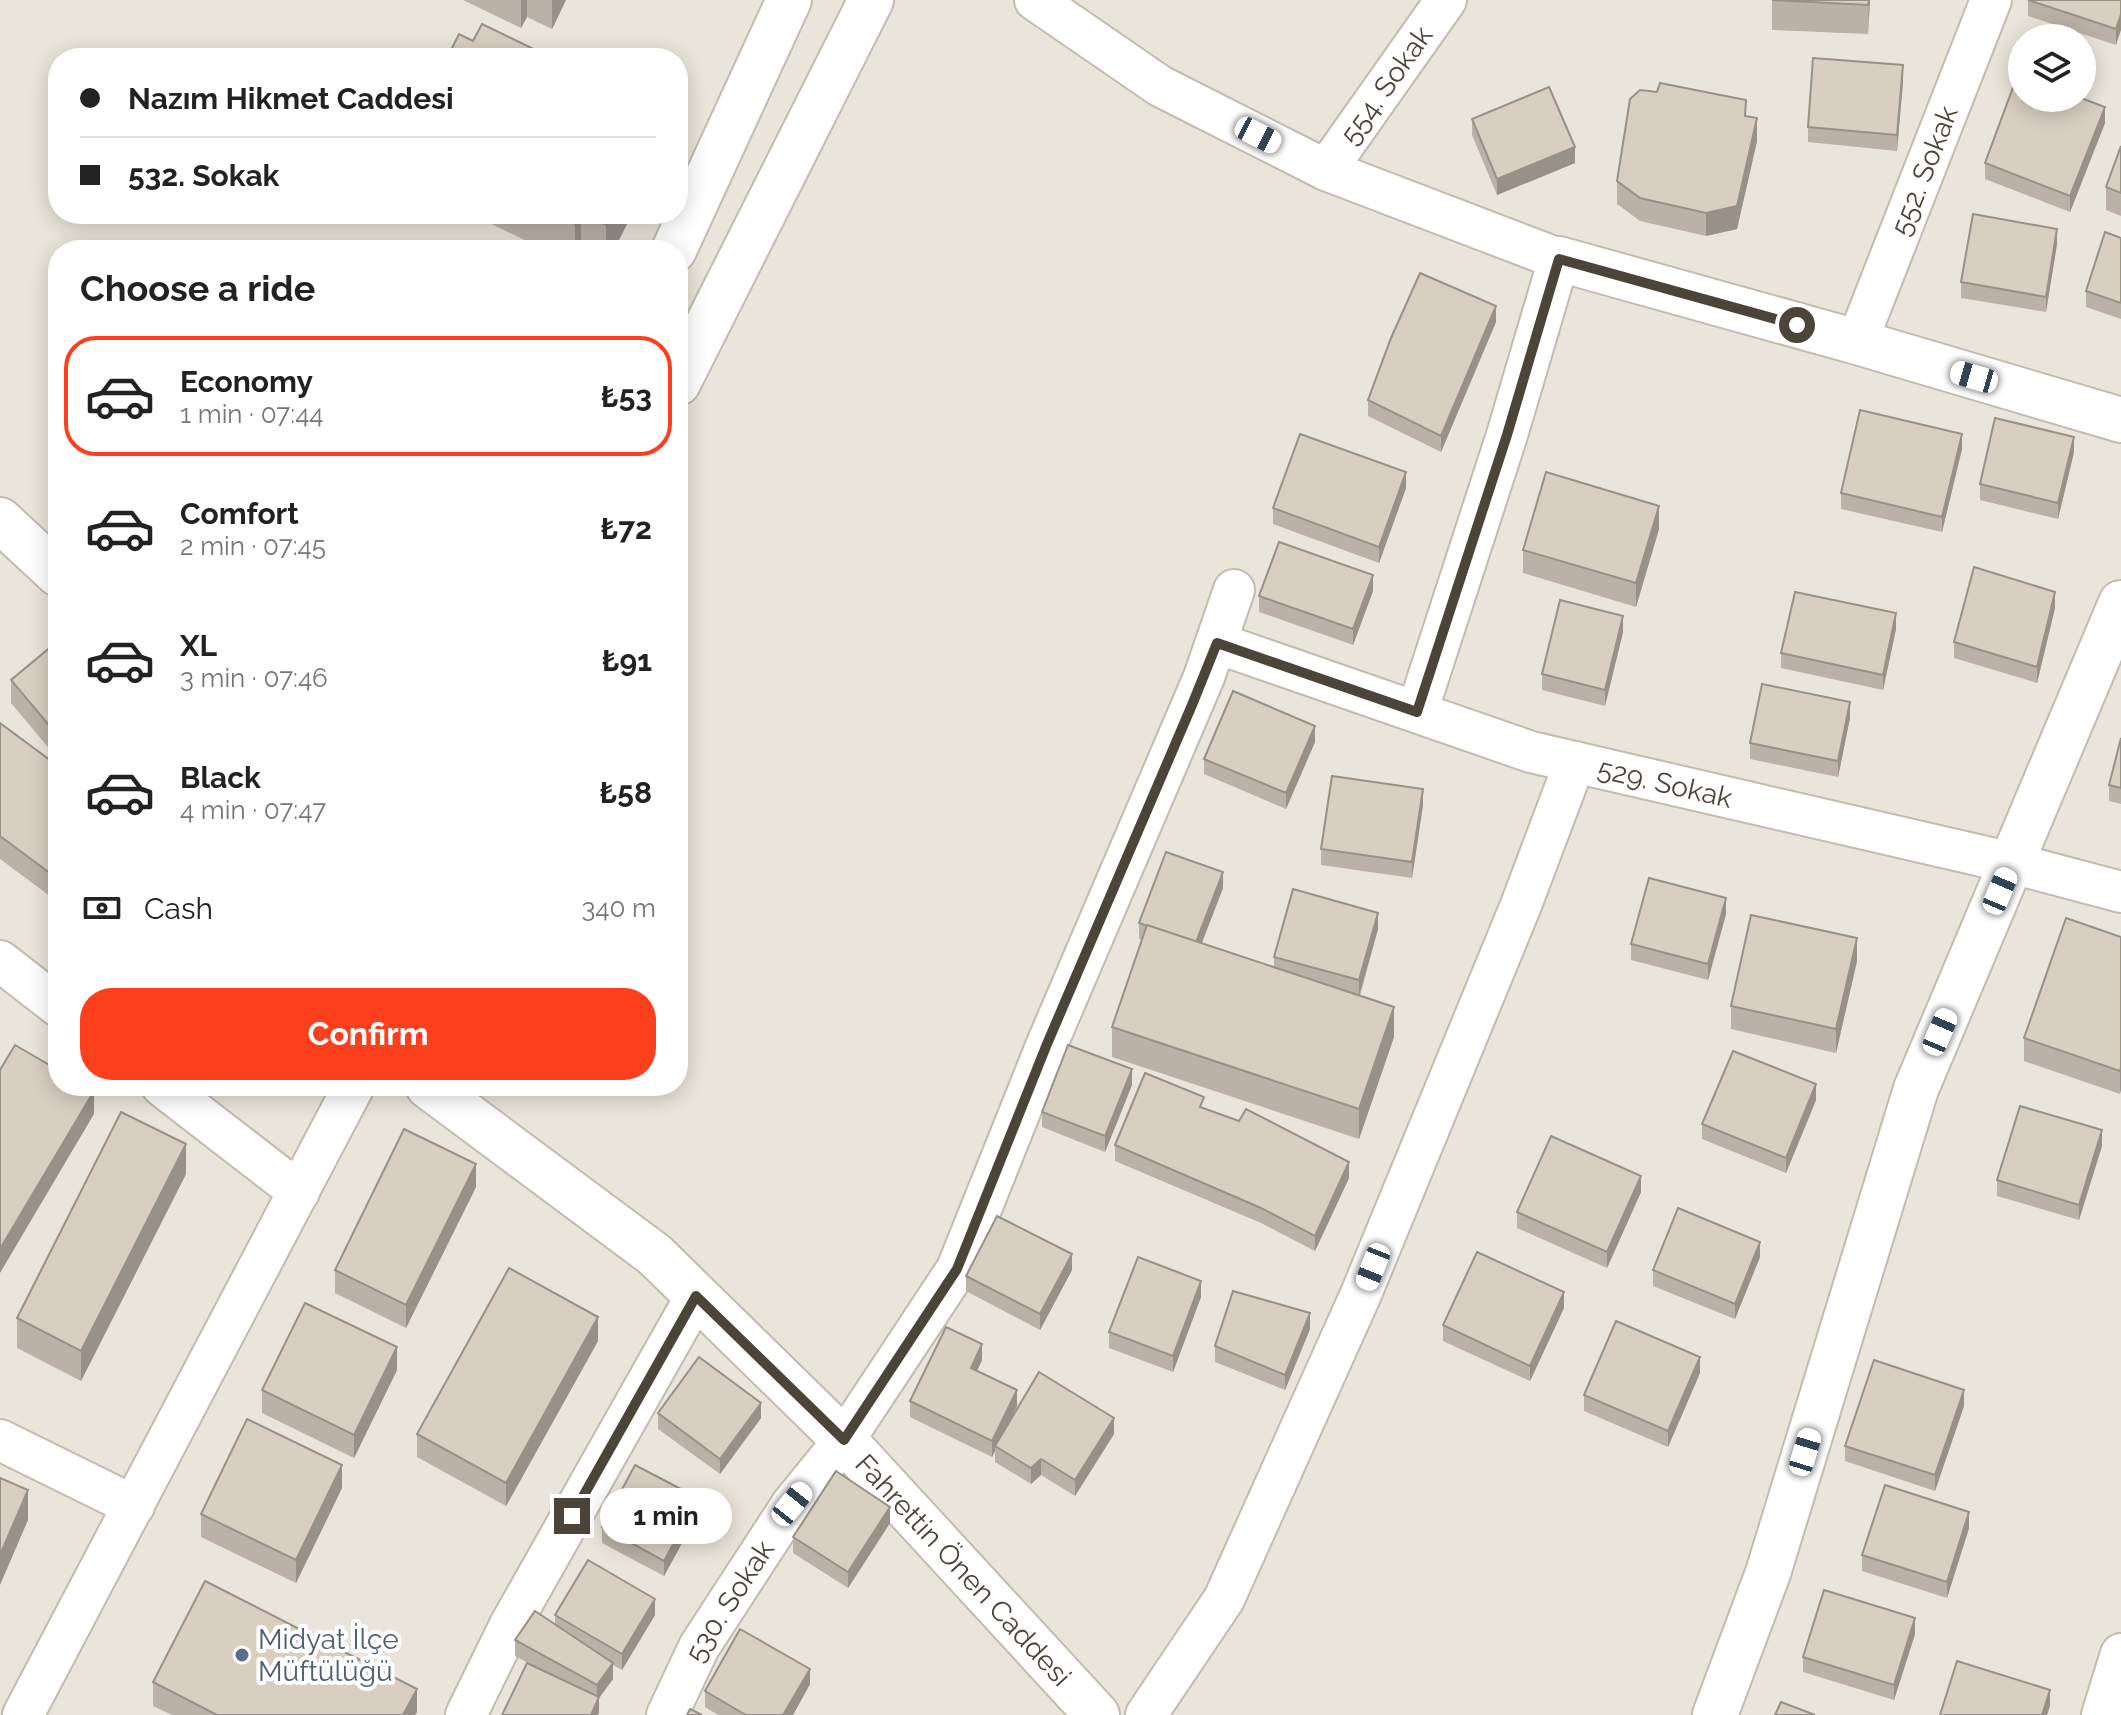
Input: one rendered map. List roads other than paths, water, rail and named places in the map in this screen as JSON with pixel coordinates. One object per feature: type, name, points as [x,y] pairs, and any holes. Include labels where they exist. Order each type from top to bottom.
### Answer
[{"type":"street","points":[[688,220],[789,0]]},
{"type":"street","points":[[688,363],[871,0]]},
{"type":"street","points":[[1035,0],[1160,86],[1326,170],[1559,259],[2121,420]]},
{"type":"street","name":"554. Sokak","points":[[1326,170],[1446,0]]},
{"type":"street","name":"552. Sokak","points":[[1857,342],[1991,0]]},
{"type":"street","points":[[1417,712],[1507,435],[1559,259]]},
{"type":"street","points":[[0,520],[48,565]]},
{"type":"street","name":"530. Sokak","points":[[667,1715],[699,1647],[792,1504],[844,1440],[957,1269],[1047,1044],[1198,692],[1234,590]]},
{"type":"street","points":[[1715,1715],[1768,1573],[1916,1089],[2121,603]]},
{"type":"street","name":"529. Sokak","points":[[1217,643],[1531,752],[2012,863],[2121,892]]},
{"type":"street","points":[[1146,1715],[1231,1585],[1361,1294],[1521,905],[1575,762]]},
{"type":"street","points":[[0,961],[48,998]]},
{"type":"street","points":[[175,1096],[299,1192]]},
{"type":"street","points":[[23,1715],[349,1096]]},
{"type":"street","name":"Fahrettin Önen Caddesi","points":[[441,1096],[655,1255],[844,1440],[1097,1715]]},
{"type":"street","points":[[466,1715],[510,1625],[696,1296]]},
{"type":"street","points":[[0,1440],[134,1506]]},
{"type":"street","points":[[2102,1715],[2121,1654]]},
{"type":"place","name":"Midyat İlçe Müftülüğü","points":[[242,1655]]}]
